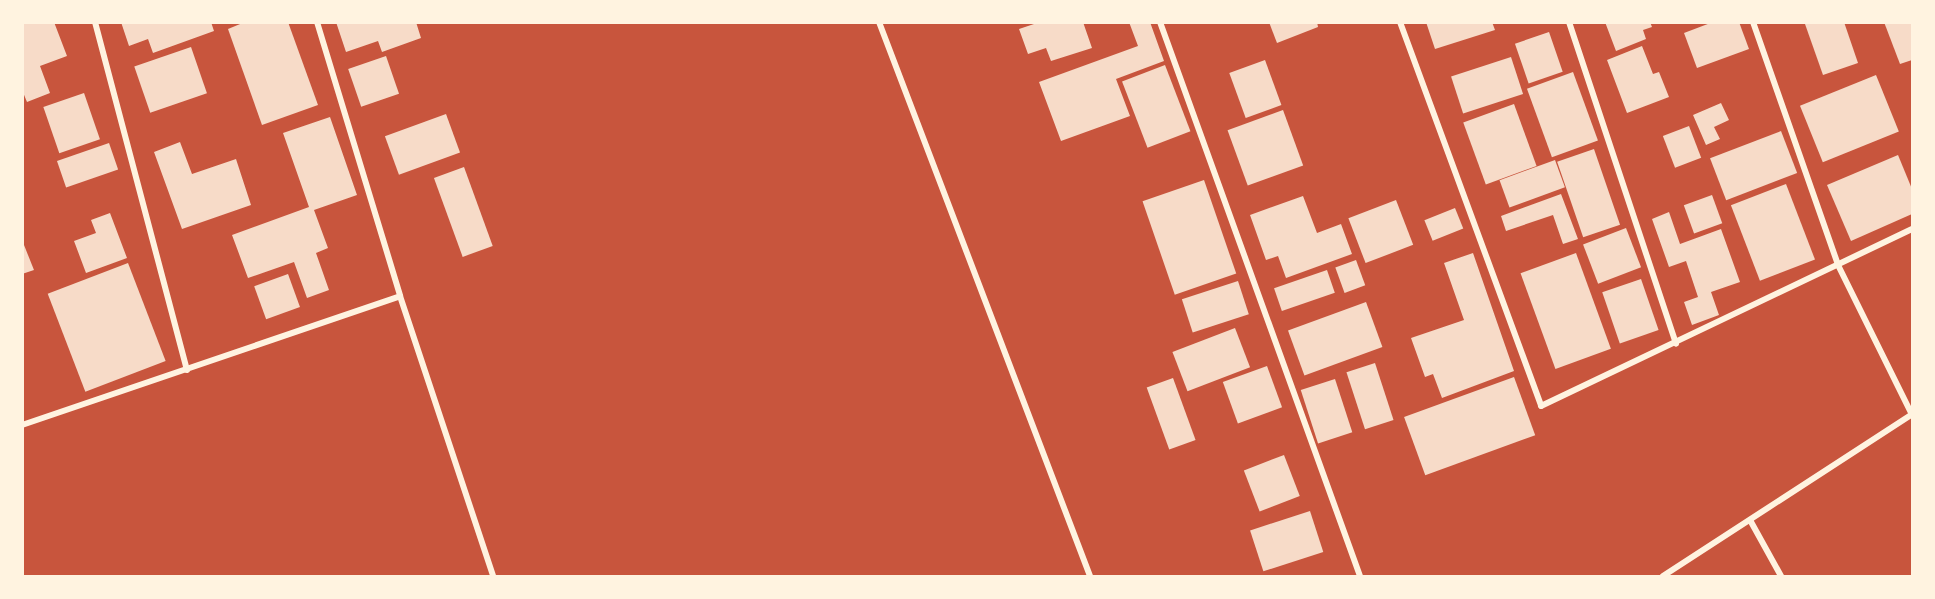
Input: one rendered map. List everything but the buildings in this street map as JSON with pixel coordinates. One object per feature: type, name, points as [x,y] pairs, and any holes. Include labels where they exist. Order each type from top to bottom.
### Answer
[{"type":"street","points":[[95,22],[187,370]]},
{"type":"street","points":[[317,22],[399,296],[493,576]]},
{"type":"street","points":[[879,22],[1090,576]]},
{"type":"street","points":[[1161,22],[1360,576]]},
{"type":"street","points":[[1400,22],[1541,406],[1676,344],[1912,229]]},
{"type":"street","points":[[1569,22],[1676,344]]},
{"type":"street","points":[[1663,576],[1912,414],[1838,265],[1753,22]]},
{"type":"street","points":[[22,425],[399,296]]},
{"type":"street","points":[[1750,520],[1781,576]]}]
